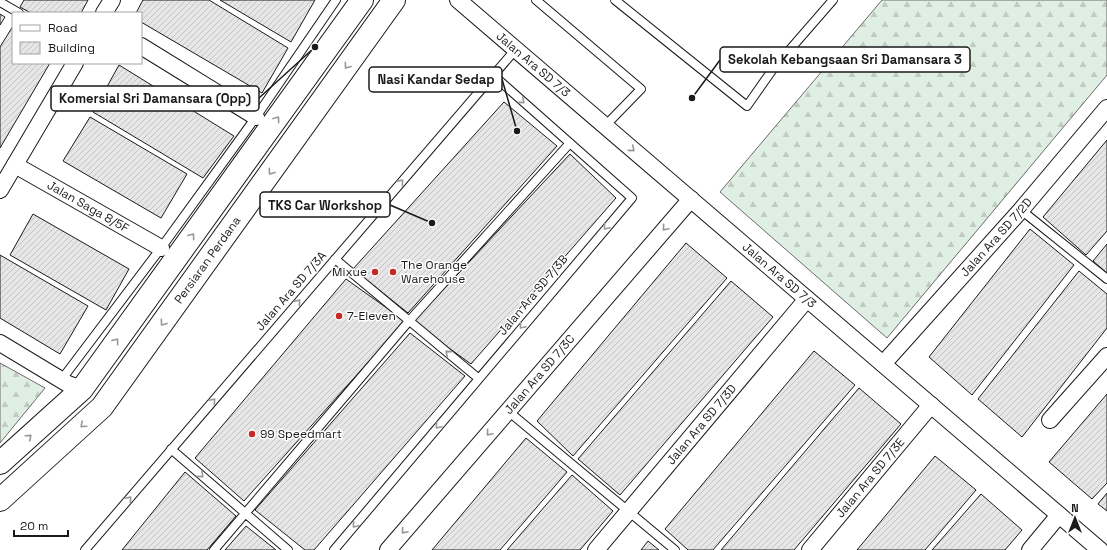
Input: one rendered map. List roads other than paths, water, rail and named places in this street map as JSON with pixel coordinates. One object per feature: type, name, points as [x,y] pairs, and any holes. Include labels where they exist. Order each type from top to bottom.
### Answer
[{"type":"main road","points":[[0,463],[82,389],[362,0]]},
{"type":"main road","points":[[310,72],[353,36],[377,0]]},
{"type":"main road","name":"Persiaran Perdana","points":[[0,500],[102,407],[394,0]]},
{"type":"street","points":[[105,12],[112,0]]},
{"type":"street","name":"Jalan Ara SD 7/3","points":[[458,0],[604,127],[691,199],[1100,550]]},
{"type":"street","points":[[142,47],[256,117]]},
{"type":"street","points":[[0,190],[74,64]]},
{"type":"street","name":"Jalan Ara SD 7/2D","points":[[883,364],[1021,210],[1107,108]]},
{"type":"street","name":"Jalan Saga 8/5F","points":[[15,165],[161,248]]},
{"type":"street","name":"Jalan Ara SD 7/3C","points":[[388,550],[691,199]]},
{"type":"street","name":"Jalan Ara SD 7/3D","points":[[596,550],[807,299]]},
{"type":"street","points":[[0,343],[68,384],[82,389]]},
{"type":"street","points":[[1050,420],[1107,356]]},
{"type":"street","name":"Jalan Ara SD 7/3E","points":[[810,550],[931,405]]},
{"type":"street","points":[[1030,550],[1059,516]]},
{"type":"lane","points":[[62,379],[161,248],[256,117],[336,0]]},
{"type":"lane","points":[[536,0],[641,89],[604,127]]},
{"type":"lane","points":[[615,0],[748,106],[773,69],[833,0]]},
{"type":"lane","points":[[0,2],[18,12]]},
{"type":"lane","name":"Jalan Ara SD 7/3A","points":[[85,550],[516,49]]},
{"type":"lane","name":"Jalan Ara SD 7/3B","points":[[334,550],[478,378],[632,198],[493,75]]},
{"type":"lane","points":[[214,550],[409,321],[570,143]]},
{"type":"lane","points":[[1021,210],[1107,279]]},
{"type":"lane","points":[[335,259],[478,378]]},
{"type":"lane","points":[[508,411],[676,550]]},
{"type":"lane","points":[[171,449],[288,550]]},
{"type":"place","name":"Komersial Sri Damansara (Opp)","points":[[315,47]]},
{"type":"place","name":"Sekolah Kebangsaan Sri Damansara 3","points":[[692,98]]},
{"type":"place","name":"Nasi Kandar Sedap","points":[[517,131]]},
{"type":"place","name":"TKS Car Workshop","points":[[432,223]]},
{"type":"place","name":"Mixue","points":[[375,272]]},
{"type":"place","name":"The Orange Warehouse","points":[[393,272]]},
{"type":"place","name":"7-Eleven","points":[[339,316]]},
{"type":"place","name":"99 Speedmart","points":[[252,434]]}]
